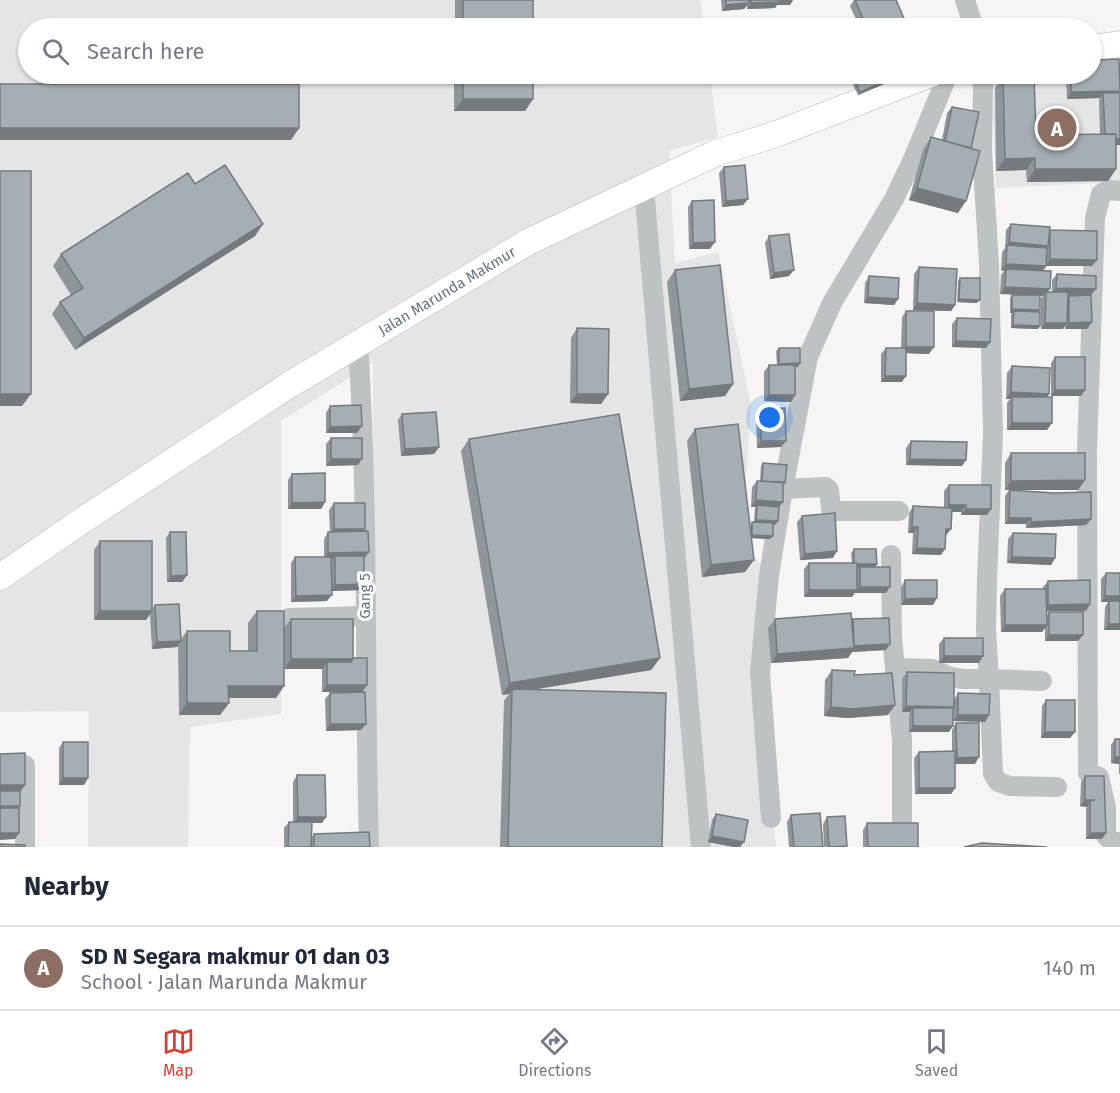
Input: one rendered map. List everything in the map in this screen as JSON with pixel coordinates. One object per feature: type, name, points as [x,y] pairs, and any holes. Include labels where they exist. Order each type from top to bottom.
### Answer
[{"type":"main road","points":[[1102,47],[1120,44]]},
{"type":"main road","name":"Jalan Marunda Makmur","points":[[0,577],[289,385],[528,242],[716,153],[776,135],[906,84]]},
{"type":"street","points":[[965,0],[971,18]]},
{"type":"street","points":[[771,818],[760,674],[770,575],[783,489],[808,357],[832,303],[894,199],[944,84]]},
{"type":"street","points":[[983,84],[982,151],[989,264],[993,433],[986,629],[993,774],[998,782],[1010,786],[1057,787]]},
{"type":"street","points":[[644,188],[701,847]]},
{"type":"street","points":[[1120,191],[1108,190],[1101,194],[1095,218],[1087,450],[1088,773],[1099,777],[1106,807],[1106,836],[1120,843]]},
{"type":"street","name":"Gang 5","points":[[358,344],[365,529],[365,714],[369,847]]},
{"type":"street","points":[[783,489],[826,488],[829,490],[833,511],[899,512]]},
{"type":"street","points":[[891,555],[892,638],[902,740],[902,825]]},
{"type":"street","points":[[289,618],[365,616]]},
{"type":"street","points":[[895,668],[932,669],[950,677],[1042,681]]},
{"type":"street","points":[[25,765],[25,847]]},
{"type":"shaded area","points":[[0,0],[700,0],[703,18],[18,18],[18,84],[711,84],[718,137],[669,151],[675,263],[718,252],[751,404],[742,543],[763,567],[759,674],[776,847],[373,847],[373,363],[281,421],[281,714],[190,727],[188,847],[88,847],[89,711],[0,712]]},
{"type":"shaded area","points":[[1102,65],[1120,65],[1120,182],[996,188],[991,84],[1102,84]]},
{"type":"building","points":[[463,0],[533,0],[533,18],[463,18]]},
{"type":"building","points":[[726,0],[749,0],[749,3],[726,5]]},
{"type":"building","points":[[751,0],[779,0],[779,2],[751,3]]},
{"type":"building","points":[[855,0],[896,0],[904,18],[863,18]]},
{"type":"building","points":[[1119,59],[1120,91],[1071,92],[1071,84],[1102,84],[1102,60]]},
{"type":"building","points":[[0,84],[299,84],[299,128],[0,128]]},
{"type":"building","points":[[463,84],[533,84],[533,99],[463,99]]},
{"type":"building","points":[[857,84],[879,84],[860,92]]},
{"type":"building","points":[[1003,84],[1034,84],[1036,135],[1116,134],[1116,169],[1035,169],[1035,158],[1005,159]]},
{"type":"building","points":[[1103,93],[1120,93],[1120,139],[1116,139],[1116,134],[1105,134]]},
{"type":"building","points":[[952,107],[979,112],[971,148],[945,141]]},
{"type":"building","points":[[931,137],[980,151],[966,201],[917,188]]},
{"type":"building","points":[[225,165],[263,224],[84,338],[60,302],[83,288],[61,254],[188,173],[195,184]]},
{"type":"building","points":[[745,165],[748,199],[726,201],[724,167]]},
{"type":"building","points":[[0,171],[31,171],[31,394],[0,394]]},
{"type":"building","points":[[714,200],[715,242],[693,243],[692,201]]},
{"type":"building","points":[[1011,224],[1050,227],[1048,246],[1009,242]]},
{"type":"building","points":[[1050,230],[1097,231],[1097,260],[1050,259]]},
{"type":"building","points":[[789,234],[794,270],[774,273],[769,236]]},
{"type":"building","points":[[1007,245],[1047,248],[1046,266],[1006,264]]},
{"type":"building","points":[[720,265],[733,384],[689,389],[675,270]]},
{"type":"building","points":[[919,267],[957,269],[955,305],[917,303]]},
{"type":"building","points":[[1006,269],[1051,271],[1050,289],[1005,287]]},
{"type":"building","points":[[1057,274],[1096,276],[1096,289],[1056,288]]},
{"type":"building","points":[[869,276],[899,278],[898,299],[868,297]]},
{"type":"building","points":[[960,278],[980,278],[980,300],[959,299]]},
{"type":"building","points":[[1046,292],[1068,292],[1067,323],[1045,323]]},
{"type":"building","points":[[1012,295],[1040,295],[1040,310],[1012,309]]},
{"type":"building","points":[[1091,295],[1092,322],[1069,323],[1069,296]]},
{"type":"building","points":[[906,311],[934,311],[934,347],[906,347]]},
{"type":"building","points":[[1014,311],[1040,312],[1040,326],[1013,325]]},
{"type":"building","points":[[957,318],[991,319],[990,342],[956,341]]},
{"type":"building","points":[[577,328],[609,329],[608,394],[577,394]]},
{"type":"building","points":[[779,348],[800,348],[800,363],[779,364]]},
{"type":"building","points":[[886,348],[906,348],[906,376],[885,376]]},
{"type":"building","points":[[1055,357],[1085,357],[1085,390],[1055,390]]},
{"type":"building","points":[[769,365],[795,365],[795,395],[769,395]]},
{"type":"building","points":[[1012,366],[1050,368],[1049,394],[1011,392]]},
{"type":"building","points":[[1012,397],[1052,397],[1052,423],[1012,423]]},
{"type":"building","points":[[361,405],[362,426],[330,427],[330,406]]},
{"type":"building","points":[[785,408],[786,441],[761,441],[760,409]]},
{"type":"building","points":[[436,412],[439,447],[405,449],[402,414]]},
{"type":"building","points":[[619,414],[660,658],[510,683],[469,439]]},
{"type":"building","points":[[738,424],[754,560],[711,565],[695,429]]},
{"type":"building","points":[[331,438],[362,438],[362,459],[331,459]]},
{"type":"building","points":[[911,441],[967,442],[966,460],[910,459]]},
{"type":"building","points":[[1011,453],[1085,453],[1085,480],[1011,481]]},
{"type":"building","points":[[763,463],[787,465],[785,483],[762,481]]},
{"type":"building","points":[[325,473],[325,502],[292,503],[292,474]]},
{"type":"building","points":[[757,481],[783,482],[783,502],[756,500]]},
{"type":"building","points":[[949,485],[991,485],[991,509],[966,509],[966,505],[949,505]]},
{"type":"building","points":[[1010,490],[1054,493],[1091,492],[1091,519],[1031,522],[1031,518],[1009,518]]},
{"type":"building","points":[[334,503],[365,503],[365,529],[334,529]]},
{"type":"building","points":[[757,505],[779,507],[778,521],[756,520]]},
{"type":"building","points":[[913,506],[952,508],[951,529],[946,529],[945,549],[917,548],[918,527],[912,527]]},
{"type":"building","points":[[835,513],[837,551],[805,554],[802,516]]},
{"type":"building","points":[[752,522],[773,523],[773,536],[752,535]]},
{"type":"building","points":[[368,531],[369,552],[328,553],[328,532]]},
{"type":"building","points":[[170,532],[186,532],[187,575],[171,576]]},
{"type":"building","points":[[1013,533],[1056,534],[1055,558],[1012,557]]},
{"type":"building","points":[[100,541],[152,541],[152,611],[100,611]]},
{"type":"building","points":[[854,549],[876,549],[877,564],[854,563]]},
{"type":"building","points":[[335,556],[364,556],[364,584],[335,585]]},
{"type":"building","points":[[295,557],[331,557],[332,595],[296,596]]},
{"type":"building","points":[[809,563],[857,563],[857,590],[809,590]]},
{"type":"building","points":[[860,567],[890,567],[890,587],[860,587]]},
{"type":"building","points":[[1106,573],[1120,573],[1120,596],[1105,596]]},
{"type":"building","points":[[905,580],[937,580],[937,598],[905,599]]},
{"type":"building","points":[[1090,580],[1090,604],[1048,605],[1048,581]]},
{"type":"building","points":[[1005,589],[1046,589],[1047,625],[1005,625]]},
{"type":"building","points":[[1109,601],[1120,601],[1120,624],[1109,624]]},
{"type":"building","points":[[179,604],[181,641],[157,642],[155,605]]},
{"type":"building","points":[[257,611],[284,611],[284,686],[228,686],[229,703],[187,703],[187,631],[230,631],[230,651],[257,651]]},
{"type":"building","points":[[1049,612],[1083,612],[1083,635],[1049,635]]},
{"type":"building","points":[[851,613],[854,648],[777,654],[775,619]]},
{"type":"building","points":[[889,618],[890,644],[854,646],[853,619]]},
{"type":"building","points":[[291,619],[353,619],[353,659],[291,659]]},
{"type":"building","points":[[944,638],[983,638],[983,656],[944,656]]},
{"type":"building","points":[[353,658],[367,658],[367,685],[327,685],[327,662],[351,662]]},
{"type":"building","points":[[832,670],[855,671],[854,675],[892,673],[895,705],[853,709],[831,707]]},
{"type":"building","points":[[907,672],[954,673],[954,707],[906,706]]},
{"type":"building","points":[[512,689],[666,693],[662,847],[508,847]]},
{"type":"building","points":[[365,692],[366,724],[330,724],[330,693]]},
{"type":"building","points":[[958,693],[990,694],[989,715],[958,715]]},
{"type":"building","points":[[1046,700],[1075,700],[1075,732],[1045,732]]},
{"type":"building","points":[[913,708],[953,708],[953,726],[913,726]]},
{"type":"building","points":[[956,723],[979,723],[979,757],[957,758]]},
{"type":"building","points":[[1115,739],[1120,739],[1120,757],[1115,757]]},
{"type":"building","points":[[63,742],[88,742],[88,778],[63,778]]},
{"type":"building","points":[[955,751],[955,788],[919,788],[919,752]]},
{"type":"building","points":[[25,753],[25,785],[0,785],[0,754]]},
{"type":"building","points":[[297,775],[325,775],[326,817],[298,817]]},
{"type":"building","points":[[1085,776],[1104,776],[1106,833],[1090,833],[1090,801],[1095,800],[1085,800]]},
{"type":"building","points":[[0,791],[20,791],[20,806],[0,806]]},
{"type":"building","points":[[0,808],[19,808],[19,833],[0,833]]},
{"type":"building","points":[[820,813],[823,847],[794,847],[791,815]]},
{"type":"building","points":[[716,814],[748,820],[744,842],[712,836]]},
{"type":"building","points":[[845,816],[847,846],[829,847],[827,817]]},
{"type":"building","points":[[289,822],[312,822],[311,847],[288,847]]},
{"type":"building","points":[[867,823],[918,823],[918,847],[868,847]]},
{"type":"building","points":[[369,832],[370,847],[314,847],[314,834]]},
{"type":"building","points":[[982,843],[1047,847],[964,847]]},
{"type":"building","points":[[0,844],[25,845],[25,847],[0,847]]},
{"type":"place","name":"SD N Segara makmur 01 dan 03","points":[[1057,128]]}]
